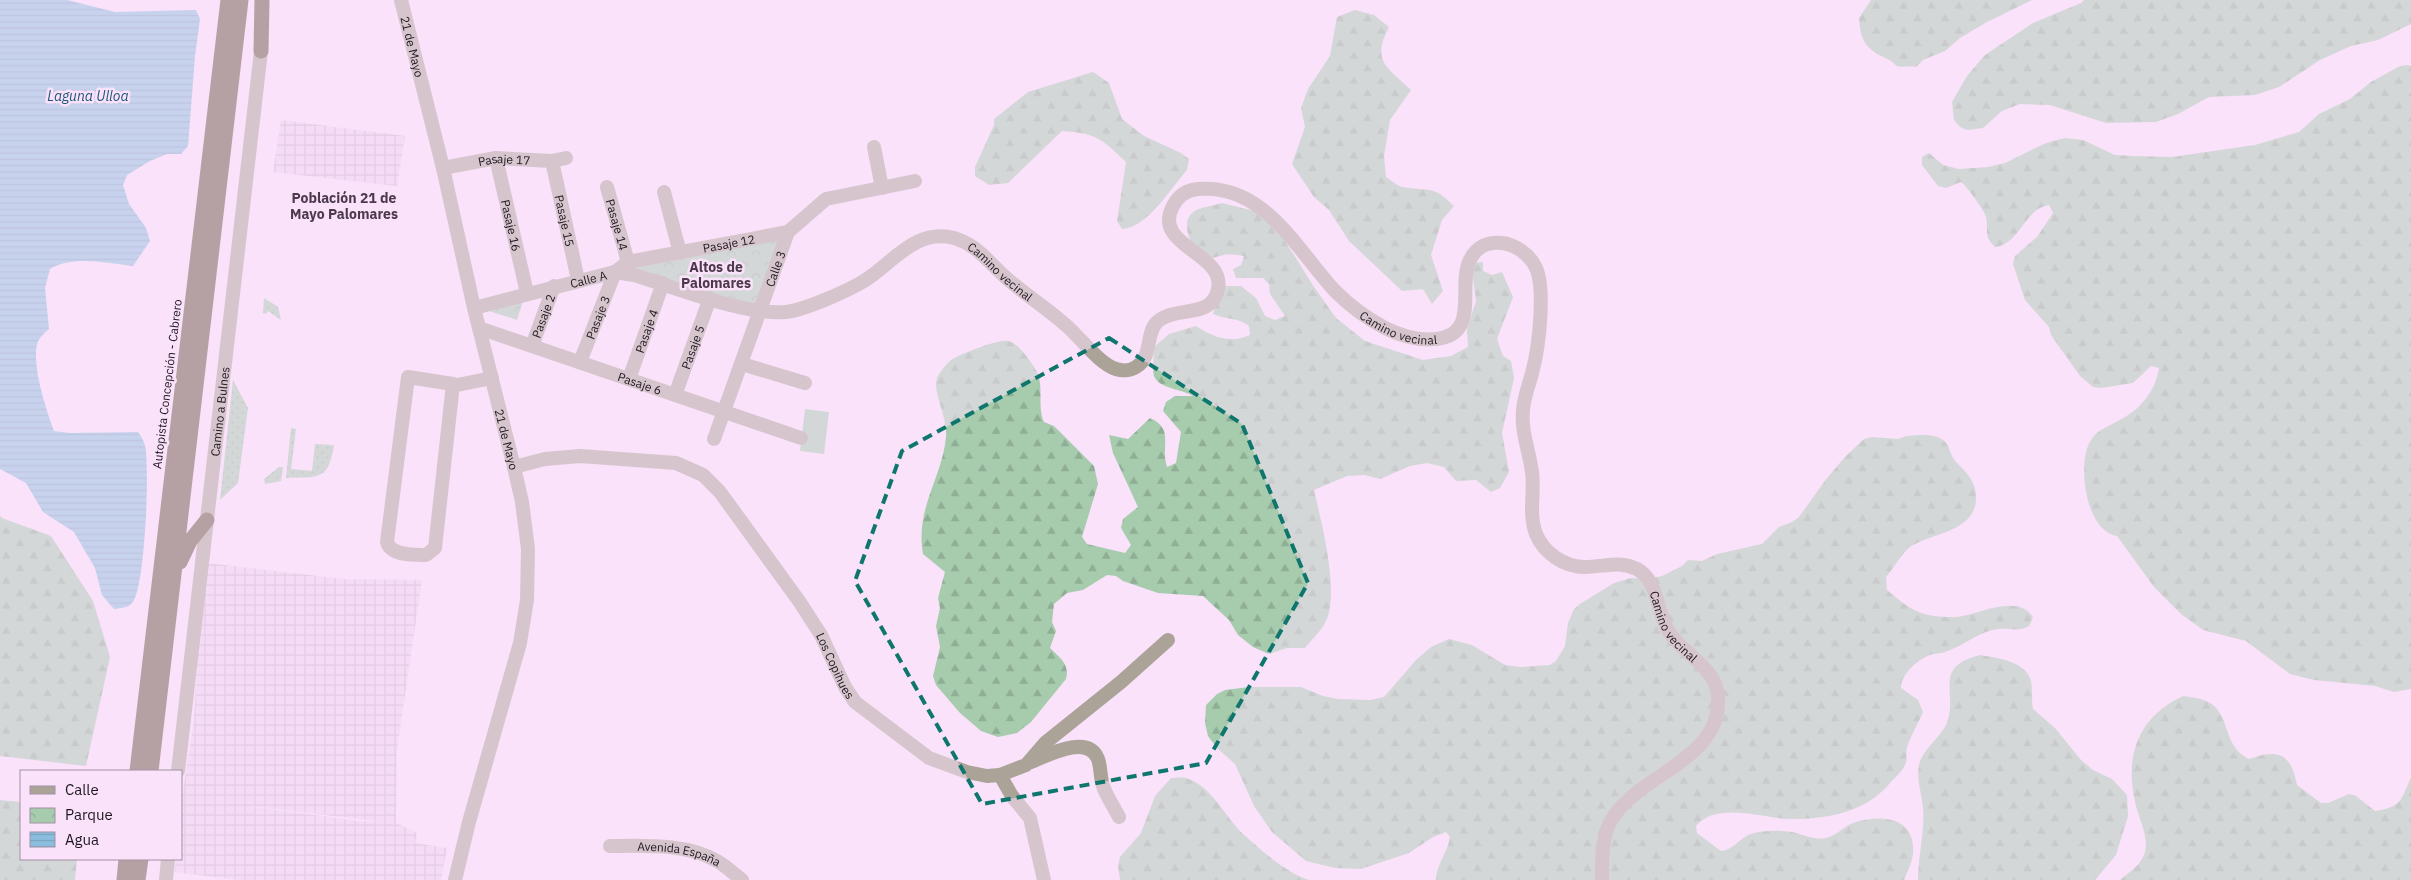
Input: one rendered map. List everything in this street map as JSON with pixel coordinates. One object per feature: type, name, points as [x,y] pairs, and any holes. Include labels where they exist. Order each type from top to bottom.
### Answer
[{"type":"highway","name":"Autopista Concepción - Cabrero","points":[[137,770],[228,0]]},
{"type":"highway","points":[[151,770],[241,0]]},
{"type":"highway","points":[[261,51],[262,0]]},
{"type":"highway","points":[[173,580],[190,541],[207,520]]},
{"type":"highway","points":[[124,880],[126,860]]},
{"type":"highway","points":[[138,880],[141,860]]},
{"type":"street","name":"21 de Mayo","points":[[401,0],[514,467],[523,509],[528,549],[525,615],[515,662],[468,822],[455,880]]},
{"type":"street","name":"Camino a Bulnes","points":[[178,770],[261,51]]},
{"type":"street","points":[[874,147],[882,188]]},
{"type":"street","name":"Pasaje 17","points":[[443,168],[496,158],[559,160]]},
{"type":"street","name":"Pasaje 16","points":[[496,158],[527,293]]},
{"type":"street","name":"Pasaje 15","points":[[559,160],[578,280]]},
{"type":"street","name":"Calle 3","points":[[714,439],[788,232],[826,199],[915,181]]},
{"type":"street","name":"Pasaje 14","points":[[607,187],[628,262]]},
{"type":"street","name":"Camino vecinal","points":[[759,311],[785,312],[800,309],[868,278],[914,242],[928,237],[950,237],[975,248],[1009,281],[1062,321],[1106,363],[1115,369],[1129,370],[1138,366],[1144,358],[1152,328],[1159,320],[1169,315],[1202,309],[1217,294],[1220,284],[1216,274],[1178,239],[1170,226],[1169,217],[1175,203],[1184,194],[1192,190],[1228,192],[1260,207],[1277,221],[1333,289],[1356,310],[1391,331],[1413,338],[1442,339],[1456,329],[1465,310],[1467,268],[1472,256],[1480,248],[1498,243],[1519,248],[1529,256],[1537,269],[1541,289],[1537,345],[1524,401],[1522,419],[1532,476],[1532,513],[1536,533],[1545,548],[1568,564],[1584,567],[1608,564],[1624,565],[1636,569],[1647,576],[1653,586],[1660,614],[1668,631],[1681,647],[1710,674],[1716,685],[1718,698],[1715,719],[1699,746],[1631,798],[1611,820],[1603,845],[1602,880]]},
{"type":"street","points":[[664,192],[680,254]]},
{"type":"street","name":"Pasaje 12","points":[[615,272],[628,262],[680,254],[788,232]]},
{"type":"street","name":"Calle A","points":[[474,308],[554,286],[615,272],[634,274],[759,311]]},
{"type":"street","name":"Pasaje 3","points":[[580,362],[615,272]]},
{"type":"street","name":"Pasaje 4","points":[[629,379],[662,283]]},
{"type":"street","name":"Pasaje 2","points":[[532,346],[554,286]]},
{"type":"street","name":"Pasaje 5","points":[[675,395],[710,298]]},
{"type":"street","name":"Pasaje 6","points":[[479,328],[801,438]]},
{"type":"street","points":[[742,364],[804,384]]},
{"type":"street","points":[[453,384],[435,548],[426,555],[395,552],[390,549],[387,542],[408,378],[465,385],[492,378]]},
{"type":"street","name":"Los Copihues","points":[[514,467],[545,459],[580,456],[676,463],[703,475],[720,492],[799,600],[820,635],[845,687],[855,702],[929,758],[973,774],[1000,775],[1026,765],[1045,743],[1121,682],[1168,640]]},
{"type":"street","points":[[1026,765],[1066,748],[1087,748],[1098,757],[1103,786],[1120,817]]},
{"type":"street","points":[[1000,775],[1012,796],[1030,818],[1044,880]]},
{"type":"street","name":"Avenida España","points":[[610,846],[689,850],[717,861],[742,880]]},
{"type":"street","points":[[166,880],[168,860]]},
{"type":"highlighted area","points":[[1109,338],[1242,424],[1308,583],[1206,763],[982,804],[855,581],[902,451]]},
{"type":"shaded area","points":[[281,120],[405,136],[397,186],[273,172]]},
{"type":"shaded area","points":[[207,563],[343,579],[422,580],[397,749],[396,823],[417,833],[415,843],[447,848],[441,880],[239,880],[175,872],[176,860],[182,860],[182,797],[194,720],[198,642]],"holes":[[[248,806],[383,822],[359,821]]]},
{"type":"green space","points":[[1871,0],[2032,0],[1987,22],[1960,38],[1945,51],[1923,60],[1916,67],[1901,67],[1871,49],[1861,34],[1859,18]]},
{"type":"green space","points":[[2084,0],[2411,0],[2411,24],[2378,40],[2351,46],[2320,60],[2279,87],[2255,95],[2209,97],[2178,114],[2156,122],[2106,123],[2050,105],[2020,104],[2002,111],[1983,128],[1967,130],[1960,127],[1954,120],[1952,102],[1967,76],[1985,55],[2033,23],[2081,3]]},
{"type":"green space","points":[[1355,10],[1374,15],[1389,27],[1381,48],[1384,63],[1411,90],[1390,120],[1384,156],[1386,177],[1401,186],[1430,190],[1441,194],[1454,206],[1442,220],[1431,255],[1443,291],[1432,304],[1423,289],[1402,291],[1349,241],[1329,210],[1314,197],[1292,164],[1305,127],[1301,108],[1308,89],[1330,56],[1337,17]]},
{"type":"green space","points":[[2400,66],[2411,66],[2411,689],[2394,692],[2375,686],[2314,680],[2290,674],[2246,641],[2203,630],[2181,614],[2154,587],[2117,536],[2106,532],[2098,523],[2091,510],[2087,495],[2084,464],[2087,451],[2094,436],[2139,407],[2150,393],[2159,368],[2151,366],[2133,383],[2101,388],[2093,387],[2080,376],[2051,335],[2049,327],[2025,300],[2013,264],[2015,256],[2037,237],[2053,213],[2049,205],[2034,213],[2010,240],[1995,247],[1987,235],[1985,214],[1967,188],[1961,182],[1946,188],[1938,186],[1922,165],[1922,157],[1929,153],[1943,165],[1959,169],[1988,167],[2005,163],[2046,143],[2065,138],[2083,140],[2115,155],[2134,156],[2172,157],[2255,145],[2299,132],[2319,114],[2350,99],[2371,82]]},
{"type":"green space","points":[[1093,72],[1109,83],[1122,119],[1144,136],[1181,153],[1189,159],[1187,170],[1158,206],[1140,222],[1122,229],[1117,221],[1126,162],[1104,143],[1083,133],[1062,131],[1008,183],[989,185],[975,176],[975,167],[994,125],[994,119],[1028,92]]},
{"type":"green space","points":[[1222,203],[1258,212],[1280,233],[1336,318],[1365,341],[1423,360],[1451,356],[1468,347],[1467,329],[1476,301],[1472,271],[1474,263],[1483,262],[1483,271],[1492,275],[1502,272],[1513,297],[1497,339],[1503,356],[1511,361],[1514,378],[1502,433],[1509,472],[1500,488],[1491,492],[1476,480],[1456,481],[1444,467],[1427,463],[1410,466],[1380,479],[1364,475],[1347,476],[1314,490],[1325,537],[1331,593],[1330,608],[1326,621],[1305,648],[1287,648],[1269,654],[1253,647],[1238,635],[1229,620],[1203,596],[1158,593],[1123,581],[1116,576],[1107,575],[1083,590],[1067,593],[1054,604],[1052,622],[1056,631],[1050,648],[1061,658],[1065,665],[1067,669],[1066,679],[1031,722],[1017,733],[998,737],[981,731],[960,713],[936,685],[933,676],[940,647],[936,626],[940,608],[938,598],[945,572],[923,554],[922,537],[926,508],[940,467],[946,437],[945,422],[936,384],[937,378],[951,360],[979,348],[996,342],[1008,341],[1019,348],[1038,373],[1044,422],[1054,426],[1094,466],[1098,484],[1082,537],[1087,544],[1125,553],[1131,545],[1121,528],[1123,519],[1138,507],[1113,453],[1109,435],[1128,439],[1150,418],[1158,422],[1165,433],[1165,459],[1167,467],[1176,463],[1181,432],[1163,411],[1166,402],[1175,396],[1193,396],[1161,384],[1157,380],[1153,373],[1154,347],[1169,334],[1196,326],[1222,338],[1236,339],[1250,335],[1249,326],[1245,323],[1213,314],[1221,286],[1241,286],[1256,298],[1265,316],[1275,320],[1285,316],[1270,294],[1269,284],[1263,278],[1236,278],[1233,269],[1241,265],[1244,256],[1224,255],[1211,258],[1203,255],[1193,245],[1187,231],[1188,218],[1198,209]]},
{"type":"green space","points":[[784,236],[755,313],[623,268]]},
{"type":"green space","points":[[264,298],[278,307],[281,320],[268,311],[266,314],[263,313]]},
{"type":"green space","points":[[523,301],[517,320],[489,311]]},
{"type":"green space","points":[[233,380],[248,408],[238,483],[220,500]]},
{"type":"green space","points":[[805,409],[829,412],[824,454],[800,451]]},
{"type":"green space","points":[[291,428],[296,429],[291,469],[312,471],[315,444],[334,445],[328,466],[324,472],[313,477],[286,478]]},
{"type":"green space","points":[[1930,435],[1940,438],[1945,442],[1954,459],[1971,479],[1975,487],[1976,498],[1974,509],[1969,518],[1961,525],[1919,542],[1907,550],[1886,577],[1887,590],[1914,610],[1934,616],[1957,617],[1998,607],[2018,606],[2026,610],[2033,617],[2029,626],[2021,629],[1992,630],[1943,653],[1925,657],[1911,668],[1904,678],[1901,688],[1918,700],[1923,712],[1907,747],[1906,763],[1881,793],[1859,807],[1834,815],[1808,819],[1783,819],[1743,813],[1717,814],[1705,818],[1696,826],[1697,833],[1721,851],[1730,848],[1749,835],[1759,832],[1786,831],[1811,837],[1826,838],[1856,822],[1877,819],[1896,821],[1904,826],[1913,842],[1911,864],[1904,880],[1436,880],[1438,869],[1450,837],[1446,832],[1433,837],[1409,853],[1361,869],[1335,868],[1306,861],[1272,832],[1254,806],[1235,764],[1217,748],[1208,736],[1205,723],[1206,705],[1217,694],[1225,690],[1249,687],[1301,687],[1323,696],[1338,699],[1370,700],[1384,697],[1416,660],[1431,647],[1449,639],[1472,645],[1505,665],[1521,667],[1550,665],[1556,661],[1565,646],[1568,623],[1574,609],[1580,604],[1614,583],[1631,578],[1647,579],[1662,576],[1682,566],[1688,560],[1702,561],[1717,554],[1762,544],[1779,527],[1799,517],[1827,478],[1864,439],[1872,437],[1898,439],[1906,436]]},
{"type":"green space","points":[[279,467],[283,467],[281,481],[265,484],[264,479]]},
{"type":"green space","points":[[0,516],[51,536],[93,601],[110,657],[86,766],[0,756]]},
{"type":"green space","points":[[1980,655],[2010,662],[2023,669],[2031,681],[2033,709],[2055,728],[2081,760],[2093,770],[2112,779],[2127,795],[2128,816],[2116,855],[2095,880],[1918,880],[1923,817],[1918,777],[1919,765],[1924,754],[1946,725],[1949,714],[1951,675],[1956,667],[1965,660]]},
{"type":"green space","points":[[2183,696],[2203,700],[2214,706],[2224,721],[2234,746],[2249,759],[2268,754],[2282,756],[2291,766],[2297,785],[2321,803],[2328,803],[2349,794],[2356,796],[2375,811],[2391,807],[2396,805],[2402,797],[2411,777],[2411,880],[2120,880],[2134,869],[2146,849],[2145,836],[2133,789],[2133,756],[2137,742],[2144,728],[2154,716],[2167,705]]},
{"type":"green space","points":[[1171,778],[1186,778],[1195,782],[1211,795],[1236,827],[1258,847],[1291,872],[1309,880],[1120,880],[1118,866],[1120,857],[1141,833],[1155,796]]},
{"type":"green space","points":[[0,800],[20,802],[20,860],[77,860],[75,880],[0,880]]},
{"type":"water","name":"Laguna Ulloa","points":[[0,0],[67,0],[115,12],[196,10],[200,19],[188,146],[181,154],[167,154],[150,161],[127,175],[123,185],[129,204],[146,228],[150,241],[133,266],[90,261],[69,262],[50,269],[45,288],[49,329],[37,344],[36,364],[44,400],[54,431],[70,433],[138,432],[145,444],[147,501],[140,576],[132,603],[128,606],[114,609],[102,595],[95,568],[74,532],[43,512],[26,483],[0,469]]},
{"type":"district","name":"Población 21 de Mayo Palomares","points":[[344,206]]},
{"type":"district","name":"Altos de Palomares","points":[[716,276]]}]
